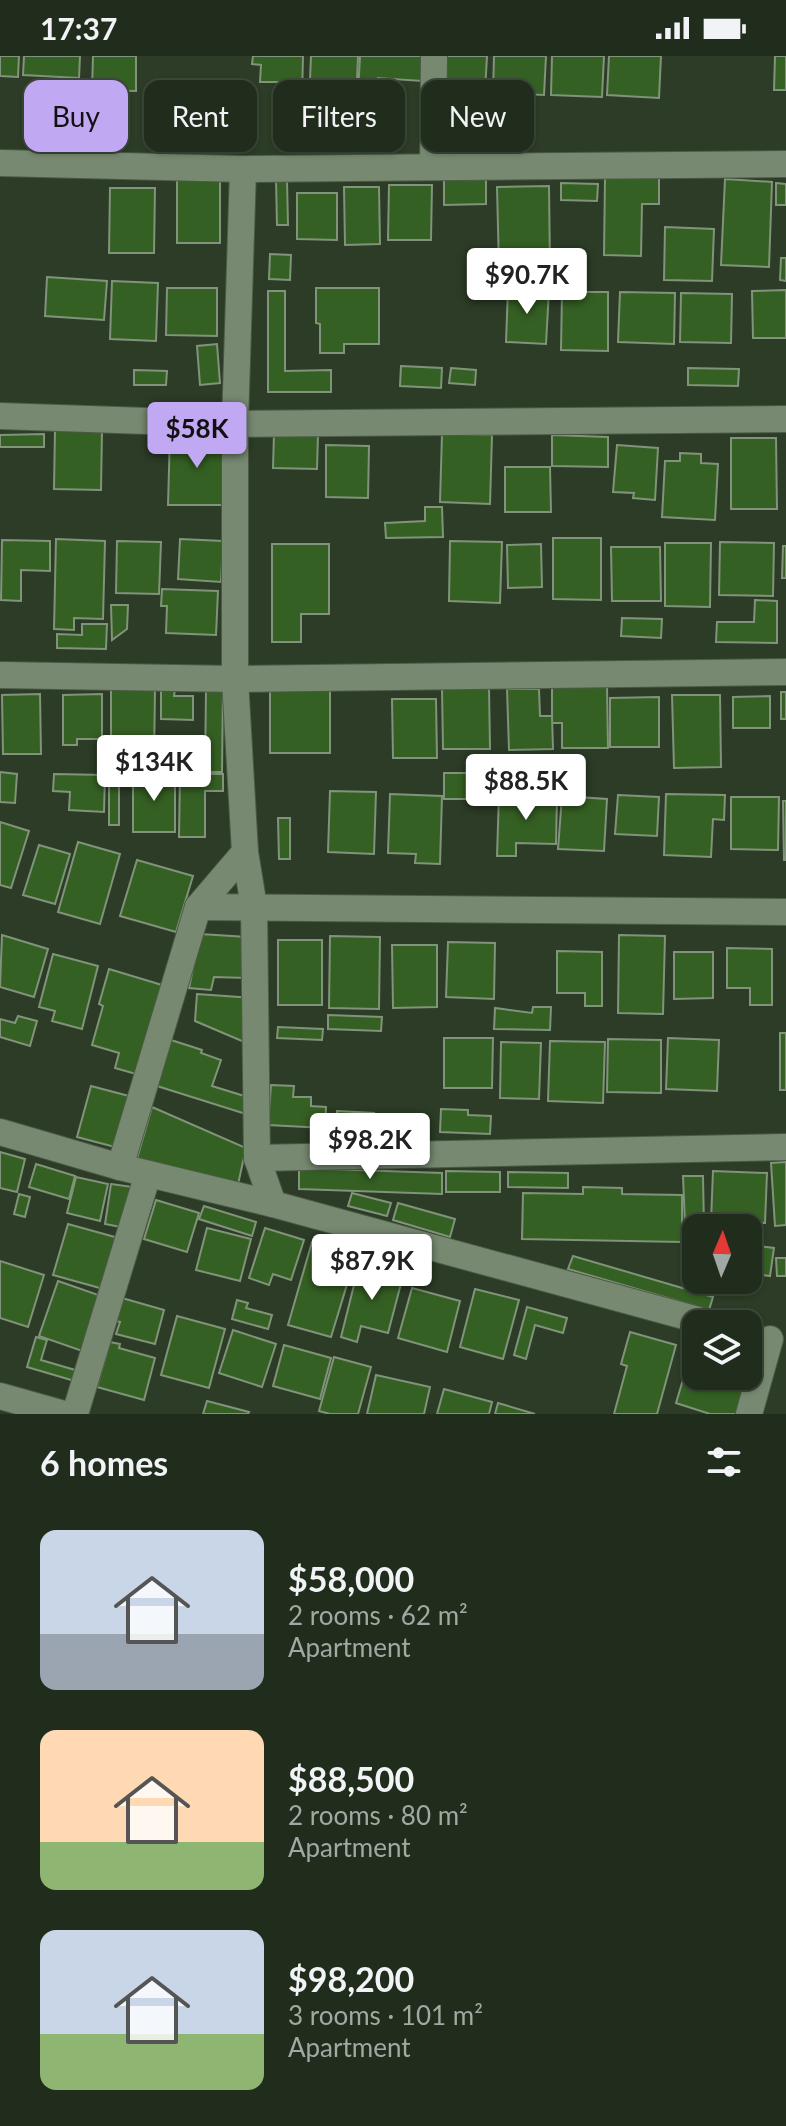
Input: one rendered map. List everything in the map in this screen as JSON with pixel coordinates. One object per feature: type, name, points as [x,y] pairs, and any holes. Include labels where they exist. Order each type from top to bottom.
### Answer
[{"type":"street","points":[[433,166],[434,56]]},
{"type":"street","points":[[0,163],[243,169],[786,164]]},
{"type":"street","points":[[243,169],[235,424],[235,679],[245,852],[254,907],[257,1158],[273,1204]]},
{"type":"street","points":[[0,416],[235,424],[786,419]]},
{"type":"street","points":[[0,675],[235,679],[786,672]]},
{"type":"street","points":[[120,1167],[198,907],[245,852]]},
{"type":"street","points":[[198,907],[786,912]]},
{"type":"street","points":[[0,1132],[120,1167],[273,1204],[682,1316]]},
{"type":"street","points":[[257,1158],[786,1147]]},
{"type":"street","points":[[75,1414],[148,1174]]},
{"type":"street","points":[[749,1414],[768,1339]]},
{"type":"street","points":[[0,1396],[64,1414]]},
{"type":"building","points":[[0,56],[19,56],[18,77],[0,76]]},
{"type":"building","points":[[24,56],[80,56],[79,78],[23,75]]},
{"type":"building","points":[[93,56],[136,56],[136,91],[128,91],[128,80],[92,80]]},
{"type":"building","points":[[253,56],[303,56],[302,80],[260,82],[261,65],[252,64]]},
{"type":"building","points":[[311,56],[358,56],[357,80],[310,80]]},
{"type":"building","points":[[360,56],[424,56],[421,81],[359,80]]},
{"type":"building","points":[[441,56],[487,56],[486,80],[440,80]]},
{"type":"building","points":[[494,56],[546,56],[544,95],[534,95],[534,80],[493,80]]},
{"type":"building","points":[[552,56],[604,56],[602,97],[551,95]]},
{"type":"building","points":[[609,56],[661,56],[659,98],[607,95]]},
{"type":"building","points":[[775,56],[786,56],[786,90],[774,90]]},
{"type":"building","points":[[605,178],[659,178],[659,204],[642,204],[641,256],[604,255]]},
{"type":"building","points":[[486,179],[486,204],[444,205],[444,180]]},
{"type":"building","points":[[725,179],[772,182],[769,267],[721,265]]},
{"type":"building","points":[[177,180],[220,180],[220,243],[177,243]]},
{"type":"building","points":[[276,180],[287,180],[288,225],[277,225]]},
{"type":"building","points":[[561,183],[598,184],[597,201],[561,200]]},
{"type":"building","points":[[776,183],[786,184],[786,205],[776,205]]},
{"type":"building","points":[[389,185],[432,185],[431,240],[388,240]]},
{"type":"building","points":[[549,186],[550,267],[499,268],[497,187]]},
{"type":"building","points":[[344,187],[379,187],[380,244],[345,245]]},
{"type":"building","points":[[110,188],[155,188],[154,253],[109,253]]},
{"type":"building","points":[[297,193],[337,193],[337,240],[297,239]]},
{"type":"building","points":[[665,227],[714,229],[712,281],[664,280]]},
{"type":"building","points":[[270,254],[291,255],[290,280],[269,279]]},
{"type":"building","points":[[781,258],[786,258],[786,281],[780,280]]},
{"type":"building","points":[[47,277],[107,281],[104,320],[45,316]]},
{"type":"building","points":[[112,281],[158,283],[156,341],[110,339]]},
{"type":"building","points":[[167,288],[217,288],[217,336],[166,335]]},
{"type":"building","points":[[316,288],[379,288],[379,344],[344,344],[344,353],[320,353]]},
{"type":"building","points":[[508,288],[549,290],[546,344],[506,342]]},
{"type":"building","points":[[786,290],[786,338],[753,338],[752,291]]},
{"type":"building","points":[[268,291],[285,291],[285,371],[331,370],[331,392],[268,392]]},
{"type":"building","points":[[562,292],[608,292],[608,351],[561,350]]},
{"type":"building","points":[[620,292],[675,293],[674,344],[618,342]]},
{"type":"building","points":[[681,293],[732,294],[731,343],[680,342]]},
{"type":"building","points":[[217,344],[220,383],[200,385],[197,346]]},
{"type":"building","points":[[401,366],[442,368],[441,388],[400,386]]},
{"type":"building","points":[[451,368],[476,370],[475,385],[449,383]]},
{"type":"building","points":[[688,368],[739,369],[738,386],[688,385]]},
{"type":"building","points":[[134,370],[167,371],[166,385],[134,385]]},
{"type":"building","points":[[55,429],[102,430],[101,490],[54,489]]},
{"type":"building","points":[[274,433],[318,434],[317,469],[273,468]]},
{"type":"building","points":[[44,434],[44,447],[0,447],[0,435]]},
{"type":"building","points":[[170,434],[225,434],[224,505],[168,505]]},
{"type":"building","points":[[442,434],[492,435],[490,504],[440,502]]},
{"type":"building","points":[[552,435],[608,437],[608,467],[552,466]]},
{"type":"building","points":[[731,438],[776,438],[777,509],[731,509]]},
{"type":"building","points":[[326,445],[369,446],[368,498],[326,497]]},
{"type":"building","points":[[617,445],[658,448],[655,500],[633,498],[634,493],[613,492]]},
{"type":"building","points":[[680,453],[701,454],[701,463],[718,464],[715,520],[662,517],[665,461],[680,461]]},
{"type":"building","points":[[505,467],[550,467],[551,512],[505,512]]},
{"type":"building","points":[[425,507],[442,507],[443,537],[386,538],[385,523],[425,521]]},
{"type":"building","points":[[553,538],[601,538],[601,600],[553,599]]},
{"type":"building","points":[[56,539],[105,541],[103,619],[74,618],[74,630],[54,629]]},
{"type":"building","points":[[180,539],[223,541],[221,582],[178,579]]},
{"type":"building","points":[[2,540],[50,541],[50,571],[21,570],[21,601],[1,600]]},
{"type":"building","points":[[117,541],[161,542],[159,594],[116,593]]},
{"type":"building","points":[[450,541],[502,542],[500,603],[449,601]]},
{"type":"building","points":[[720,542],[774,543],[773,596],[719,595]]},
{"type":"building","points":[[665,543],[711,543],[710,607],[665,606]]},
{"type":"building","points":[[272,544],[329,544],[329,614],[301,614],[301,642],[272,642]]},
{"type":"building","points":[[541,544],[542,587],[508,588],[507,545]]},
{"type":"building","points":[[783,546],[786,546],[786,578],[782,578]]},
{"type":"building","points":[[611,547],[660,547],[661,601],[612,601]]},
{"type":"building","points":[[162,589],[218,591],[216,635],[166,633],[167,606],[161,606]]},
{"type":"building","points":[[755,600],[777,601],[777,643],[716,642],[717,622],[754,622]]},
{"type":"building","points":[[111,605],[128,605],[127,629],[112,640]]},
{"type":"building","points":[[622,618],[662,619],[661,638],[621,636]]},
{"type":"building","points":[[82,624],[107,624],[106,649],[57,648],[57,634],[82,635]]},
{"type":"building","points":[[607,686],[608,748],[562,748],[562,723],[552,723],[552,687]]},
{"type":"building","points":[[270,687],[330,687],[330,753],[270,753]]},
{"type":"building","points":[[489,687],[490,749],[443,749],[442,688]]},
{"type":"building","points":[[161,688],[175,689],[174,696],[193,696],[193,720],[161,719]]},
{"type":"building","points":[[111,689],[155,689],[154,758],[111,758]]},
{"type":"building","points":[[206,689],[223,689],[222,772],[205,772]]},
{"type":"building","points":[[507,689],[539,689],[540,716],[552,716],[553,749],[509,750]]},
{"type":"building","points":[[781,692],[786,692],[786,719],[781,719]]},
{"type":"building","points":[[40,694],[41,754],[3,754],[2,695]]},
{"type":"building","points":[[102,694],[102,739],[77,739],[77,745],[63,745],[63,695]]},
{"type":"building","points":[[672,695],[720,695],[721,767],[674,768]]},
{"type":"building","points":[[770,696],[770,728],[733,728],[733,697]]},
{"type":"building","points":[[659,697],[659,747],[610,747],[610,698]]},
{"type":"building","points":[[392,699],[436,699],[437,758],[393,758]]},
{"type":"building","points":[[163,758],[176,758],[176,768],[163,767]]},
{"type":"building","points":[[109,771],[127,771],[127,786],[119,786],[119,825],[109,825]]},
{"type":"building","points":[[0,772],[17,774],[15,803],[0,802]]},
{"type":"building","points":[[444,773],[470,773],[470,789],[487,789],[487,799],[444,799]]},
{"type":"building","points":[[54,774],[105,775],[104,812],[69,810],[70,792],[53,791]]},
{"type":"building","points":[[133,774],[175,774],[175,832],[133,832]]},
{"type":"building","points":[[180,774],[223,774],[223,791],[205,791],[205,837],[179,837]]},
{"type":"building","points":[[330,791],[376,792],[374,854],[328,852]]},
{"type":"building","points":[[390,794],[442,796],[440,864],[415,863],[416,854],[388,853]]},
{"type":"building","points":[[499,794],[557,796],[556,844],[516,843],[516,856],[497,856]]},
{"type":"building","points":[[666,794],[725,795],[724,820],[713,819],[711,857],[664,855]]},
{"type":"building","points":[[618,795],[659,797],[657,836],[615,834]]},
{"type":"building","points":[[562,796],[607,799],[604,851],[558,849]]},
{"type":"building","points":[[731,797],[779,797],[778,850],[731,849]]},
{"type":"building","points":[[783,801],[786,801],[786,860],[784,860]]},
{"type":"building","points":[[278,818],[290,818],[290,859],[279,859]]},
{"type":"building","points":[[0,822],[29,831],[11,888],[0,885]]},
{"type":"building","points":[[78,842],[120,854],[100,924],[58,912]]},
{"type":"building","points":[[39,845],[70,854],[55,904],[23,895]]},
{"type":"building","points":[[137,860],[193,876],[176,932],[120,916]]},
{"type":"building","points":[[200,934],[247,937],[247,978],[214,977],[211,990],[189,988]]},
{"type":"building","points":[[2,935],[48,949],[34,997],[0,987]]},
{"type":"building","points":[[619,935],[665,936],[663,1014],[618,1013]]},
{"type":"building","points":[[330,936],[380,937],[379,1009],[329,1008]]},
{"type":"building","points":[[278,940],[322,940],[322,1005],[278,1005]]},
{"type":"building","points":[[448,942],[495,943],[494,999],[446,997]]},
{"type":"building","points":[[392,945],[437,945],[437,1007],[393,1008]]},
{"type":"building","points":[[727,948],[772,949],[772,1005],[750,1005],[750,988],[727,988]]},
{"type":"building","points":[[557,951],[602,952],[602,1006],[585,1006],[585,993],[557,993]]},
{"type":"building","points":[[674,952],[713,952],[713,998],[674,999]]},
{"type":"building","points":[[53,954],[98,966],[82,1029],[52,1021],[55,1011],[39,1007]]},
{"type":"building","points":[[109,969],[162,985],[136,1074],[115,1068],[119,1053],[92,1045]]},
{"type":"building","points":[[197,994],[253,998],[249,1044],[195,1021]]},
{"type":"building","points":[[533,1007],[551,1007],[550,1030],[494,1029],[495,1008],[532,1013]]},
{"type":"building","points":[[328,1015],[382,1017],[381,1031],[328,1029]]},
{"type":"building","points":[[18,1016],[37,1021],[30,1046],[0,1037],[0,1019],[15,1023]]},
{"type":"building","points":[[278,1027],[323,1029],[322,1040],[277,1038]]},
{"type":"building","points":[[780,1033],[786,1033],[786,1090],[780,1090]]},
{"type":"building","points":[[444,1038],[493,1038],[492,1088],[444,1088]]},
{"type":"building","points":[[668,1038],[719,1040],[717,1091],[666,1089]]},
{"type":"building","points":[[608,1039],[661,1040],[661,1093],[607,1092]]},
{"type":"building","points":[[171,1040],[221,1060],[212,1086],[254,1099],[249,1115],[157,1086]]},
{"type":"building","points":[[550,1041],[605,1042],[603,1103],[548,1101]]},
{"type":"building","points":[[501,1042],[541,1043],[539,1099],[500,1098]]},
{"type":"building","points":[[271,1085],[294,1086],[293,1097],[311,1097],[311,1106],[326,1107],[325,1128],[268,1125]]},
{"type":"building","points":[[91,1086],[129,1096],[115,1147],[77,1137]]},
{"type":"building","points":[[152,1107],[246,1148],[237,1189],[136,1162]]},
{"type":"building","points":[[441,1109],[468,1110],[468,1115],[491,1116],[490,1134],[440,1132]]},
{"type":"building","points":[[337,1111],[374,1113],[373,1131],[337,1130]]},
{"type":"building","points":[[0,1152],[25,1159],[17,1192],[0,1188]]},
{"type":"building","points":[[786,1162],[786,1225],[775,1226],[771,1163]]},
{"type":"building","points":[[36,1164],[75,1176],[69,1199],[29,1187]]},
{"type":"building","points":[[299,1168],[442,1173],[442,1194],[299,1189]]},
{"type":"building","points":[[446,1171],[500,1172],[500,1192],[446,1192]]},
{"type":"building","points":[[713,1171],[767,1173],[765,1223],[762,1223],[762,1214],[711,1214]]},
{"type":"building","points":[[508,1172],[568,1173],[568,1188],[508,1187]]},
{"type":"building","points":[[683,1176],[703,1176],[704,1214],[685,1214]]},
{"type":"building","points":[[76,1177],[108,1184],[100,1221],[67,1213]]},
{"type":"building","points":[[111,1184],[133,1187],[126,1228],[105,1224]]},
{"type":"building","points":[[583,1187],[622,1188],[622,1194],[682,1195],[682,1242],[522,1239],[523,1193],[583,1194]]},
{"type":"building","points":[[352,1193],[391,1203],[387,1216],[348,1206]]},
{"type":"building","points":[[19,1194],[30,1197],[25,1217],[14,1214]]},
{"type":"building","points":[[156,1200],[199,1213],[187,1252],[144,1239]]},
{"type":"building","points":[[398,1203],[455,1219],[450,1237],[393,1220]]},
{"type":"building","points":[[204,1206],[256,1222],[252,1236],[199,1219]]},
{"type":"building","points":[[68,1224],[122,1239],[107,1290],[53,1275]]},
{"type":"building","points":[[207,1228],[251,1239],[240,1281],[196,1270]]},
{"type":"building","points":[[265,1228],[304,1240],[291,1280],[273,1274],[269,1285],[249,1278]]},
{"type":"building","points":[[312,1242],[356,1255],[331,1337],[288,1325]]},
{"type":"building","points":[[762,1247],[774,1248],[770,1276],[762,1275]]},
{"type":"building","points":[[573,1256],[682,1288],[682,1294],[713,1297],[709,1310],[568,1269]]},
{"type":"building","points":[[776,1258],[786,1258],[786,1276],[777,1276]]},
{"type":"building","points":[[0,1261],[44,1275],[28,1327],[0,1318]]},
{"type":"building","points":[[359,1265],[403,1276],[388,1333],[361,1326],[357,1342],[341,1337]]},
{"type":"building","points":[[58,1281],[107,1298],[88,1353],[39,1336]]},
{"type":"building","points":[[412,1288],[460,1301],[447,1352],[398,1338]]},
{"type":"building","points":[[475,1289],[519,1300],[503,1359],[460,1347]]},
{"type":"building","points":[[122,1298],[164,1310],[155,1344],[116,1334]]},
{"type":"building","points":[[237,1300],[248,1303],[246,1308],[272,1315],[268,1329],[232,1319]]},
{"type":"building","points":[[527,1307],[567,1318],[563,1333],[535,1325],[526,1359],[514,1355]]},
{"type":"building","points":[[177,1316],[225,1329],[209,1388],[161,1375]]},
{"type":"building","points":[[233,1330],[276,1344],[262,1387],[219,1373]]},
{"type":"building","points":[[630,1332],[676,1345],[657,1414],[614,1414],[627,1366],[621,1364]]},
{"type":"building","points":[[36,1337],[47,1340],[41,1360],[82,1372],[78,1382],[27,1367]]},
{"type":"building","points":[[110,1342],[120,1344],[119,1348],[155,1358],[144,1400],[97,1387]]},
{"type":"building","points":[[284,1345],[331,1358],[320,1399],[273,1386]]},
{"type":"building","points":[[334,1357],[371,1367],[358,1414],[319,1411]]},
{"type":"building","points":[[376,1375],[430,1387],[424,1414],[367,1414]]},
{"type":"building","points":[[682,1383],[682,1390],[744,1390],[737,1414],[710,1414],[676,1403]]},
{"type":"building","points":[[444,1389],[492,1402],[489,1414],[437,1414]]},
{"type":"building","points":[[207,1401],[249,1412],[203,1414]]},
{"type":"building","points":[[498,1403],[535,1414],[495,1414]]}]
